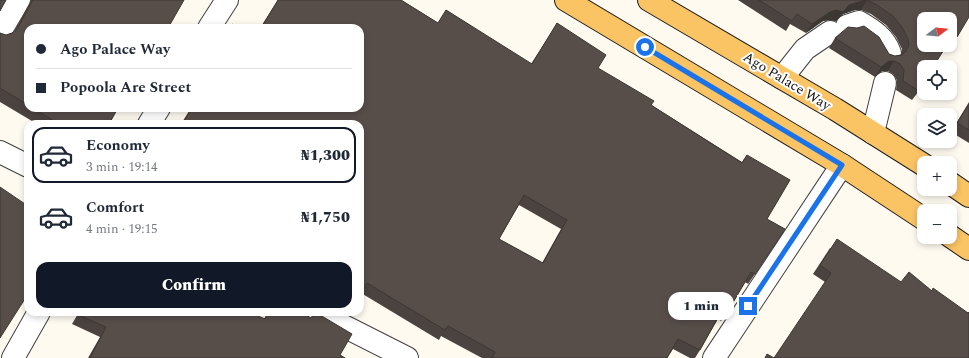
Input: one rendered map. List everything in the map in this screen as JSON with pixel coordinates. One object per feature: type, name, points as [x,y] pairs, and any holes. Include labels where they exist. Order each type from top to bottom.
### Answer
[{"type":"main road","points":[[566,0],[842,165],[917,214]]},
{"type":"main road","name":"Ago Palace Way","points":[[649,0],[782,78],[917,161]]},
{"type":"main road","points":[[957,187],[969,196]]},
{"type":"main road","points":[[957,241],[969,249]]},
{"type":"street","points":[[0,32],[19,0]]},
{"type":"street","points":[[211,24],[226,0]]},
{"type":"street","points":[[782,78],[805,49],[838,29],[859,22],[872,29],[886,43],[890,53]]},
{"type":"street","points":[[873,133],[885,83]]},
{"type":"street","points":[[0,152],[24,164]]},
{"type":"street","points":[[714,358],[842,165]]},
{"type":"street","points":[[13,358],[37,316]]},
{"type":"street","points":[[324,316],[406,358]]},
{"type":"building","points":[[0,0],[6,0],[0,11]]},
{"type":"building","points":[[33,0],[184,0],[170,24],[24,24],[24,103],[0,88],[0,33],[6,35],[17,29]]},
{"type":"building","points":[[278,0],[401,0],[438,23],[446,10],[532,64],[557,23],[606,55],[598,68],[654,101],[651,105],[742,163],[747,155],[790,180],[767,219],[785,229],[755,274],[751,272],[728,311],[723,308],[700,350],[678,339],[667,358],[492,358],[495,352],[448,326],[445,330],[367,283],[364,288],[364,120],[184,120],[190,112],[364,112],[364,24],[263,24]],"holes":[[[524,195],[567,220],[543,263],[499,239]]]},
{"type":"building","points":[[759,0],[867,0],[849,5],[843,12],[836,10],[830,12],[812,24],[797,14],[792,21]]},
{"type":"building","points":[[867,0],[969,0],[969,17],[957,37],[957,12],[917,12],[917,52],[943,52],[937,60],[917,60],[917,90],[903,81],[904,70],[900,64],[894,61],[889,61],[881,67],[835,38],[848,27],[857,28],[864,26],[879,37],[889,54],[895,56],[902,55],[909,45],[908,39],[902,27],[893,16]]},
{"type":"building","points":[[969,104],[969,130],[957,123]]},
{"type":"building","points":[[39,112],[116,112],[111,120],[52,120]]},
{"type":"building","points":[[0,187],[24,203],[24,300],[0,338]]},
{"type":"building","points":[[837,239],[901,282],[909,272],[932,291],[933,288],[968,313],[969,312],[969,358],[774,358],[831,273],[820,265]]},
{"type":"building","points":[[80,316],[258,316],[265,319],[267,316],[308,316],[311,318],[312,316],[322,316],[352,334],[340,355],[345,358],[90,358],[106,327]]},
{"type":"building","points":[[767,354],[774,358],[765,358]]},
{"type":"route","points":[[645,47],[842,165],[748,306]]}]
